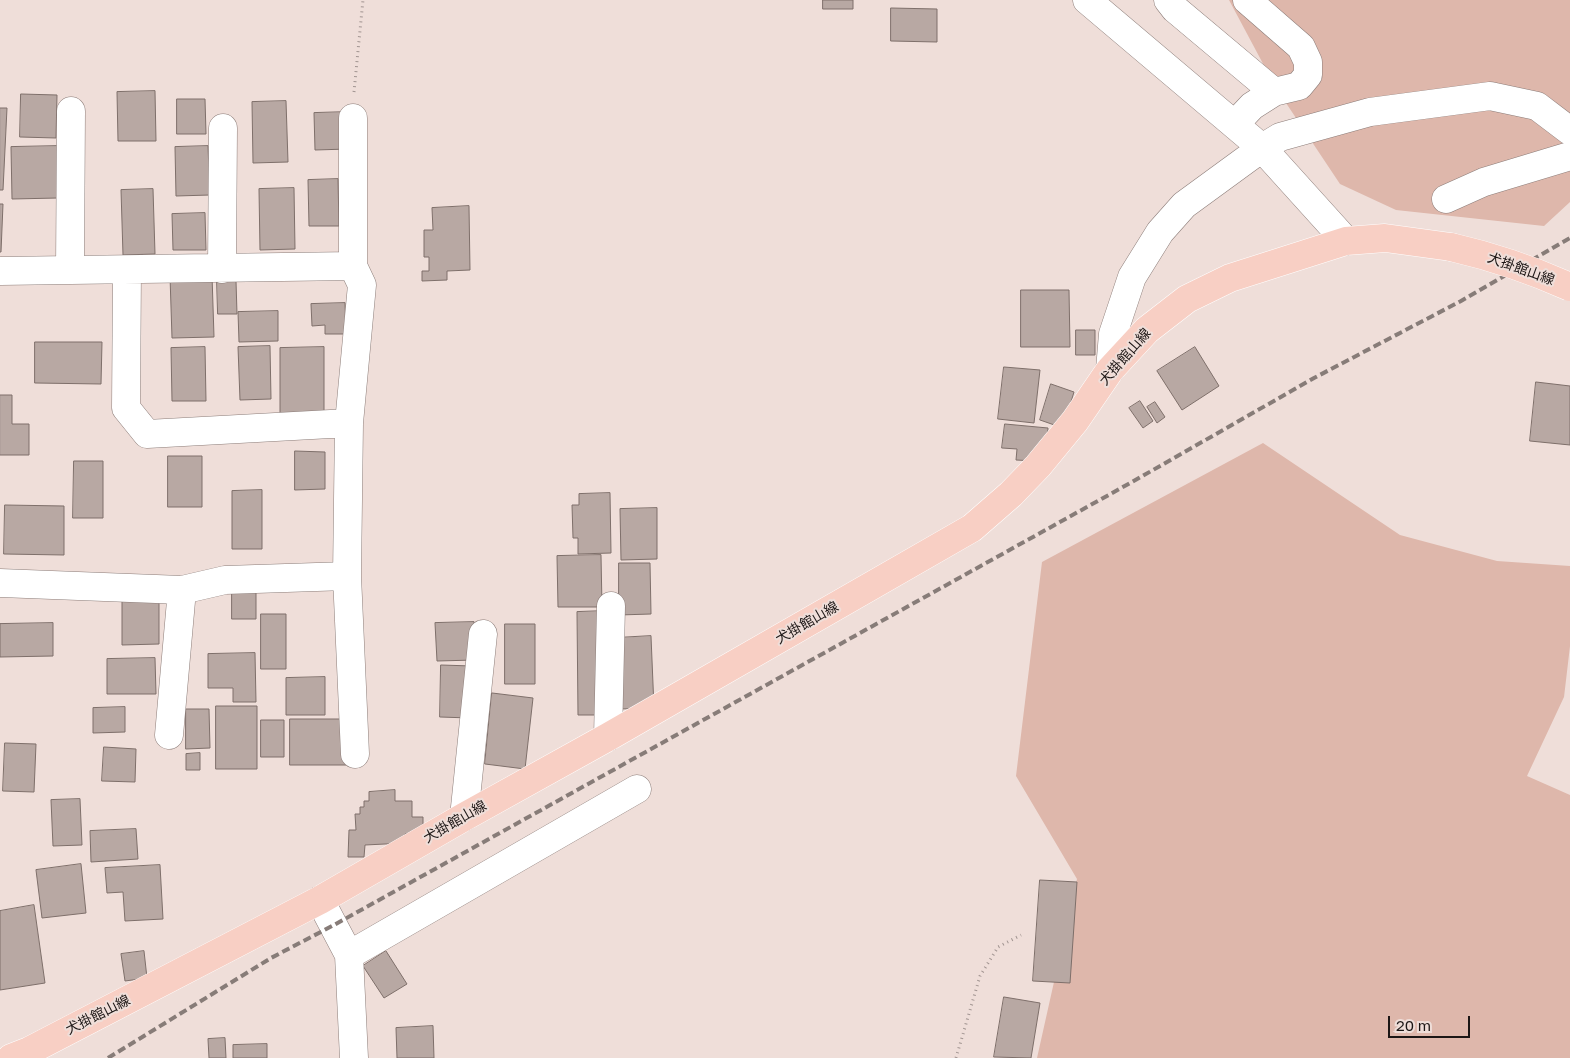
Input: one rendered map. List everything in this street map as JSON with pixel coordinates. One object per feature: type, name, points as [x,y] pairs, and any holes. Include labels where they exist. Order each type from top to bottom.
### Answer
[{"type":"main road","name":"犬掛館山線","points":[[11,1058],[29,1051],[320,900],[972,528],[1011,494],[1038,466],[1075,421],[1110,370],[1147,330],[1187,299],[1230,278],[1346,241],[1386,238],[1451,247],[1487,255],[1534,271],[1570,287]]},
{"type":"street","points":[[1087,0],[1262,148],[1346,241]]},
{"type":"street","points":[[1168,0],[1175,9],[1274,92]]},
{"type":"street","points":[[1235,124],[1252,106],[1274,92],[1298,86],[1308,75],[1308,62],[1301,47],[1247,0]]},
{"type":"street","points":[[1110,370],[1113,334],[1132,277],[1160,232],[1184,205],[1280,137],[1370,112],[1490,96],[1537,106],[1570,131]]},
{"type":"street","points":[[70,270],[71,111]]},
{"type":"street","points":[[353,118],[353,266],[362,285],[350,423],[347,576],[355,754]]},
{"type":"street","points":[[222,269],[223,128]]},
{"type":"street","points":[[1446,199],[1484,182],[1570,156]]},
{"type":"street","points":[[0,271],[353,266]]},
{"type":"street","points":[[127,270],[126,408],[147,434],[350,423]]},
{"type":"street","points":[[0,583],[182,590],[225,580],[347,576]]},
{"type":"street","points":[[169,735],[182,590]]},
{"type":"street","points":[[608,737],[611,606]]},
{"type":"street","points":[[464,817],[483,634]]},
{"type":"street","points":[[349,955],[637,789]]},
{"type":"street","points":[[320,900],[349,955],[354,1058]]},
{"type":"path","points":[[353,118],[354,86],[363,0]]},
{"type":"path","points":[[956,1058],[980,976],[998,947],[1021,935]]},
{"type":"shaded area","points":[[1229,0],[1570,0],[1570,202],[1544,226],[1396,210],[1340,184],[1276,88]]},
{"type":"shaded area","points":[[1263,443],[1400,535],[1497,561],[1570,566],[1570,646],[1564,697],[1527,776],[1570,795],[1570,1058],[1037,1058],[1077,879],[1016,776],[1042,562]]},
{"type":"building","points":[[823,0],[853,0],[853,9],[823,9]]},
{"type":"building","points":[[891,8],[937,9],[937,42],[891,41]]},
{"type":"building","points":[[155,91],[156,141],[118,141],[117,92]]},
{"type":"building","points":[[21,94],[57,95],[56,138],[20,137]]},
{"type":"building","points":[[177,99],[205,99],[206,134],[177,134]]},
{"type":"building","points":[[286,101],[288,162],[253,163],[252,102]]},
{"type":"building","points":[[0,108],[7,108],[3,190],[0,190]]},
{"type":"building","points":[[347,112],[348,149],[315,150],[314,113]]},
{"type":"building","points":[[58,146],[58,198],[12,199],[11,147]]},
{"type":"building","points":[[208,146],[210,195],[176,196],[175,147]]},
{"type":"building","points":[[338,179],[339,226],[309,226],[308,180]]},
{"type":"building","points":[[294,188],[295,249],[260,250],[259,189]]},
{"type":"building","points":[[153,189],[155,254],[123,255],[121,190]]},
{"type":"building","points":[[0,204],[3,204],[1,252],[0,252]]},
{"type":"building","points":[[469,206],[470,270],[447,271],[447,280],[422,281],[422,271],[429,271],[429,257],[424,257],[424,230],[433,230],[432,208]]},
{"type":"building","points":[[205,213],[206,250],[173,250],[172,214]]},
{"type":"building","points":[[212,275],[214,337],[172,338],[170,276]]},
{"type":"building","points":[[217,281],[236,281],[237,314],[218,314]]},
{"type":"building","points":[[1021,290],[1069,290],[1070,347],[1021,347]]},
{"type":"building","points":[[345,303],[346,334],[325,334],[325,325],[312,326],[311,304]]},
{"type":"building","points":[[278,311],[278,341],[239,342],[238,312]]},
{"type":"building","points":[[1076,330],[1095,330],[1095,355],[1076,355]]},
{"type":"building","points":[[35,342],[102,342],[101,384],[35,383]]},
{"type":"building","points":[[270,346],[271,399],[240,400],[238,347]]},
{"type":"building","points":[[205,347],[206,401],[172,401],[171,348]]},
{"type":"building","points":[[324,347],[324,416],[280,416],[280,348]]},
{"type":"building","points":[[1195,347],[1219,386],[1182,410],[1157,371]]},
{"type":"building","points":[[1004,367],[1040,370],[1034,423],[998,419]]},
{"type":"building","points":[[1536,382],[1570,386],[1570,445],[1530,441]]},
{"type":"building","points":[[1051,384],[1074,392],[1063,428],[1040,420]]},
{"type":"building","points":[[0,395],[12,395],[12,424],[29,424],[29,455],[0,455]]},
{"type":"building","points":[[1140,401],[1153,421],[1143,428],[1129,408]]},
{"type":"building","points":[[1155,402],[1165,417],[1157,423],[1147,407]]},
{"type":"building","points":[[1005,424],[1048,428],[1046,454],[1036,461],[1016,460],[1017,449],[1002,448]]},
{"type":"building","points":[[295,451],[325,452],[325,489],[295,490]]},
{"type":"building","points":[[168,456],[202,456],[202,507],[168,507]]},
{"type":"building","points":[[74,461],[103,461],[103,518],[73,518]]},
{"type":"building","points":[[262,490],[262,549],[232,549],[232,491]]},
{"type":"building","points":[[610,493],[611,553],[578,554],[578,538],[573,538],[572,505],[579,505],[579,494]]},
{"type":"building","points":[[5,505],[64,506],[64,555],[4,554]]},
{"type":"building","points":[[657,508],[657,559],[621,560],[620,509]]},
{"type":"building","points":[[601,555],[602,607],[558,607],[557,556]]},
{"type":"building","points":[[619,563],[650,563],[651,614],[619,615]]},
{"type":"building","points":[[232,585],[256,585],[256,619],[232,619]]},
{"type":"building","points":[[159,597],[159,644],[122,645],[122,598]]},
{"type":"building","points":[[604,611],[606,715],[578,715],[577,612]]},
{"type":"building","points":[[261,614],[286,614],[286,669],[261,669]]},
{"type":"building","points":[[474,622],[475,660],[437,661],[435,623]]},
{"type":"building","points":[[53,623],[53,656],[0,657],[0,624]]},
{"type":"building","points":[[505,624],[535,624],[535,684],[505,684]]},
{"type":"building","points":[[651,636],[654,708],[619,709],[616,638]]},
{"type":"building","points":[[255,653],[256,702],[233,702],[233,688],[208,688],[208,654]]},
{"type":"building","points":[[155,658],[156,694],[107,694],[107,659]]},
{"type":"building","points":[[441,665],[472,666],[470,718],[440,717]]},
{"type":"building","points":[[325,677],[325,715],[286,715],[286,678]]},
{"type":"building","points":[[492,693],[533,698],[525,769],[485,764]]},
{"type":"building","points":[[216,706],[257,706],[257,769],[216,769]]},
{"type":"building","points":[[125,707],[125,732],[93,733],[93,708]]},
{"type":"building","points":[[186,709],[209,709],[210,748],[186,749]]},
{"type":"building","points":[[290,719],[346,719],[346,765],[290,765]]},
{"type":"building","points":[[261,720],[284,720],[284,757],[261,757]]},
{"type":"building","points":[[5,743],[36,744],[34,792],[3,791]]},
{"type":"building","points":[[104,747],[136,749],[135,782],[102,781]]},
{"type":"building","points":[[200,753],[200,770],[186,770],[186,754]]},
{"type":"building","points":[[395,790],[395,801],[412,801],[412,817],[423,817],[423,833],[405,834],[405,843],[365,845],[364,857],[348,857],[349,830],[356,830],[355,814],[360,814],[360,807],[364,807],[364,801],[369,801],[369,792]]},
{"type":"building","points":[[80,799],[82,845],[53,846],[51,800]]},
{"type":"building","points":[[136,829],[138,859],[91,862],[90,831]]},
{"type":"building","points":[[81,864],[86,913],[42,918],[36,870]]},
{"type":"building","points":[[160,865],[163,919],[125,921],[123,892],[107,893],[105,868]]},
{"type":"building","points":[[1040,880],[1077,882],[1070,983],[1033,981]]},
{"type":"building","points":[[34,905],[45,983],[0,990],[0,911]]},
{"type":"building","points":[[144,951],[147,978],[125,981],[121,954]]},
{"type":"building","points":[[386,951],[407,984],[384,998],[363,966]]},
{"type":"building","points":[[1004,997],[1040,1003],[1031,1058],[994,1057]]},
{"type":"building","points":[[433,1026],[434,1058],[397,1058],[396,1028]]},
{"type":"building","points":[[225,1038],[226,1058],[209,1058],[208,1039]]},
{"type":"building","points":[[267,1044],[267,1058],[233,1058],[233,1045]]},
{"type":"railway","points":[[108,1058],[271,958],[334,925],[1132,482],[1314,378],[1461,301],[1570,238]]}]
